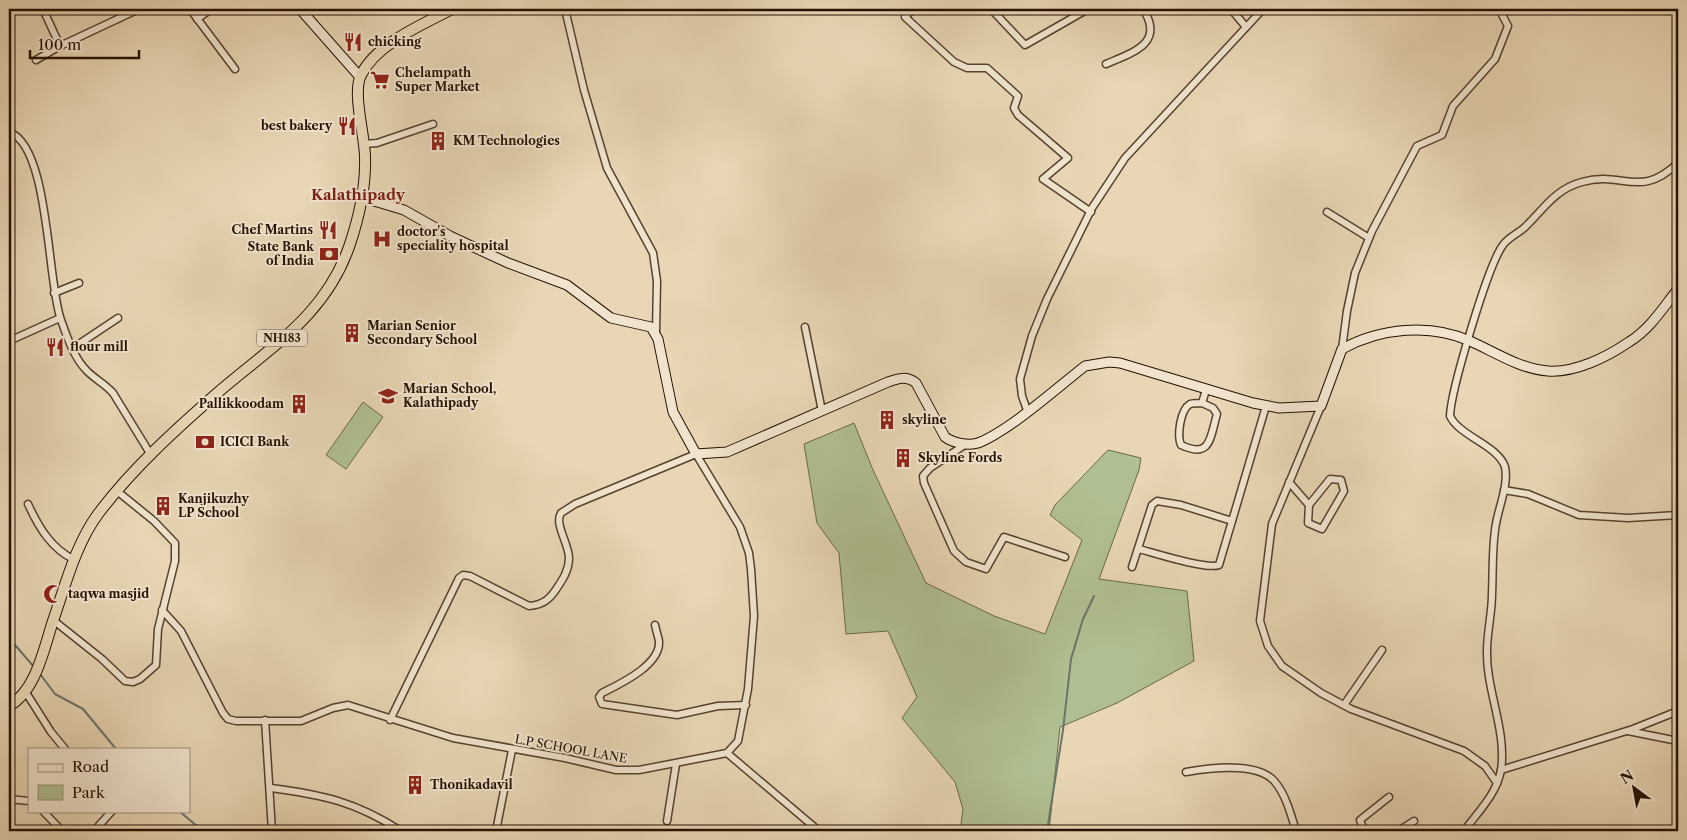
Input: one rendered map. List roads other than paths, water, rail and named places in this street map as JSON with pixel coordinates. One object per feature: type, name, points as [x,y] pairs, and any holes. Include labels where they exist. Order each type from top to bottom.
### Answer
[{"type":"highway","points":[[360,77],[374,58],[391,44],[452,9]]},
{"type":"highway","name":"NH183","points":[[9,706],[25,691],[35,673],[75,560],[92,522],[117,491],[151,455],[215,395],[294,329],[320,303],[333,285],[345,257],[361,197],[365,173],[365,144],[359,96],[360,77]]},
{"type":"main road","points":[[300,9],[360,77]]},
{"type":"main road","points":[[361,197],[404,210],[508,264],[567,286],[603,314],[619,320],[650,327],[656,333],[672,412],[696,454],[727,452],[896,379],[910,378],[916,383],[945,437],[950,441],[977,443],[1027,410],[1085,366],[1096,363],[1120,363],[1206,390],[1266,406],[1293,408],[1321,406],[1342,349],[1367,337],[1400,331],[1442,332],[1469,340],[1518,363],[1536,369],[1555,371],[1575,367],[1629,342],[1652,323],[1678,289]]},
{"type":"street","points":[[43,9],[60,46]]},
{"type":"street","points":[[36,60],[60,46],[140,9]]},
{"type":"street","points":[[190,9],[236,69]]},
{"type":"street","points":[[197,19],[212,9]]},
{"type":"street","points":[[565,9],[584,90],[607,168],[653,253],[657,281],[656,333]]},
{"type":"street","points":[[913,9],[905,17],[954,62],[967,68],[987,68],[1018,96],[1014,108],[1018,115],[1068,158],[1043,179],[1091,212]]},
{"type":"street","points":[[990,9],[1026,45],[1088,9]]},
{"type":"street","points":[[1106,64],[1130,54],[1146,43],[1152,33],[1150,21],[1143,9]]},
{"type":"street","points":[[1231,9],[1246,27]]},
{"type":"street","points":[[1027,410],[1022,396],[1020,378],[1032,336],[1047,299],[1091,212],[1125,158],[1263,9]]},
{"type":"street","points":[[1342,349],[1355,273],[1369,238],[1393,188],[1417,146],[1442,134],[1453,106],[1495,58],[1508,26],[1499,9]]},
{"type":"street","points":[[365,144],[378,143],[433,124]]},
{"type":"street","points":[[9,132],[19,140],[27,153],[42,194],[54,294],[60,318],[79,362],[88,372],[106,384],[113,393],[151,455]]},
{"type":"street","points":[[1464,831],[1497,783],[1501,770],[1500,740],[1488,674],[1487,654],[1495,528],[1504,490],[1505,475],[1502,461],[1455,424],[1450,416],[1481,299],[1502,245],[1526,226],[1550,199],[1567,186],[1606,178],[1633,184],[1645,182],[1664,174],[1678,162]]},
{"type":"street","points":[[1327,212],[1369,238]]},
{"type":"street","points":[[54,294],[78,283]]},
{"type":"street","points":[[9,341],[60,318]]},
{"type":"street","points":[[73,348],[118,318]]},
{"type":"street","points":[[805,327],[822,411]]},
{"type":"street","points":[[1202,403],[1206,390]]},
{"type":"street","points":[[1192,403],[1202,403],[1212,408],[1217,414],[1208,446],[1201,450],[1193,451],[1181,445],[1179,431],[1186,408],[1192,403]]},
{"type":"street","points":[[1139,549],[1216,567],[1219,565],[1266,406]]},
{"type":"street","points":[[1321,406],[1272,524],[1267,551],[1261,626],[1268,646],[1282,666],[1314,689],[1344,705],[1464,751],[1485,766],[1497,783]]},
{"type":"street","points":[[967,443],[930,468],[923,476],[924,483],[954,551],[966,562],[986,569],[1004,537],[1065,557]]},
{"type":"street","points":[[390,720],[459,578],[463,575],[470,576],[529,606],[540,605],[553,594],[566,574],[569,559],[568,547],[558,523],[561,513],[575,504],[696,454],[740,527],[749,553],[754,616],[746,705],[738,741],[727,753],[819,831]]},
{"type":"street","points":[[1289,482],[1309,505],[1308,523],[1322,529],[1344,491],[1341,480],[1330,479],[1309,505]]},
{"type":"street","points":[[1504,490],[1528,494],[1578,515],[1628,518],[1678,515]]},
{"type":"street","points":[[53,620],[125,681],[133,682],[148,674],[156,664],[162,610],[175,561],[175,543],[154,521],[117,491]]},
{"type":"street","points":[[1132,567],[1152,505],[1157,501],[1181,505],[1232,521]]},
{"type":"street","points":[[28,504],[39,528],[62,554],[75,560]]},
{"type":"street","name":"L.P SCHOOL LANE","points":[[162,610],[181,631],[223,713],[228,718],[236,720],[301,721],[341,705],[348,705],[390,720],[453,738],[565,758],[616,770],[633,770],[676,764],[727,753]]},
{"type":"street","points":[[655,625],[659,643],[656,655],[644,668],[602,692],[599,697],[602,704],[677,715],[718,706],[746,705]]},
{"type":"street","points":[[1344,705],[1382,650]]},
{"type":"street","points":[[25,691],[51,732],[64,748]]},
{"type":"street","points":[[1501,770],[1626,730],[1678,711]]},
{"type":"street","points":[[266,720],[272,831]]},
{"type":"street","points":[[1626,730],[1678,740]]},
{"type":"street","points":[[496,831],[512,750]]},
{"type":"street","points":[[667,821],[676,764]]},
{"type":"street","points":[[1186,772],[1212,768],[1242,768],[1264,774],[1274,780],[1282,792],[1296,831]]},
{"type":"street","points":[[271,788],[316,794],[355,805],[401,831]]},
{"type":"street","points":[[1364,831],[1360,820],[1389,797]]},
{"type":"street","points":[[9,799],[28,801]]},
{"type":"street","points":[[44,812],[62,831]]},
{"type":"street","points":[[94,831],[111,812]]},
{"type":"street","points":[[1398,831],[1414,820]]},
{"type":"waterway","points":[[1047,831],[1063,730],[1071,659],[1083,619],[1094,596]]},
{"type":"waterway","points":[[9,638],[34,667]]},
{"type":"waterway","points":[[40,674],[55,694],[83,709],[115,748]]},
{"type":"waterway","points":[[180,812],[203,831]]},
{"type":"place","name":"chicking","points":[[353,42]]},
{"type":"place","name":"Chelampath Super Market","points":[[380,80]]},
{"type":"place","name":"best bakery","points":[[347,126]]},
{"type":"place","name":"KM Technologies","points":[[438,141]]},
{"type":"place","name":"Chef Martins","points":[[328,230]]},
{"type":"place","name":"doctor's speciality hospital","points":[[382,239]]},
{"type":"place","name":"State Bank of India","points":[[329,254]]},
{"type":"place","name":"Marian Senior Secondary School","points":[[352,333]]},
{"type":"place","name":"flour mill","points":[[55,347]]},
{"type":"place","name":"Marian School, Kalathipady","points":[[388,396]]},
{"type":"place","name":"Pallikkoodam","points":[[299,404]]},
{"type":"place","name":"skyline","points":[[887,420]]},
{"type":"place","name":"ICICI Bank","points":[[205,442]]},
{"type":"place","name":"Skyline Fords","points":[[903,458]]},
{"type":"place","name":"Kanjikuzhy LP School","points":[[163,506]]},
{"type":"place","name":"taqwa masjid","points":[[53,594]]},
{"type":"place","name":"Thonikadavil","points":[[415,785]]},
{"type":"district","name":"Kalathipady","points":[[358,195]]}]
